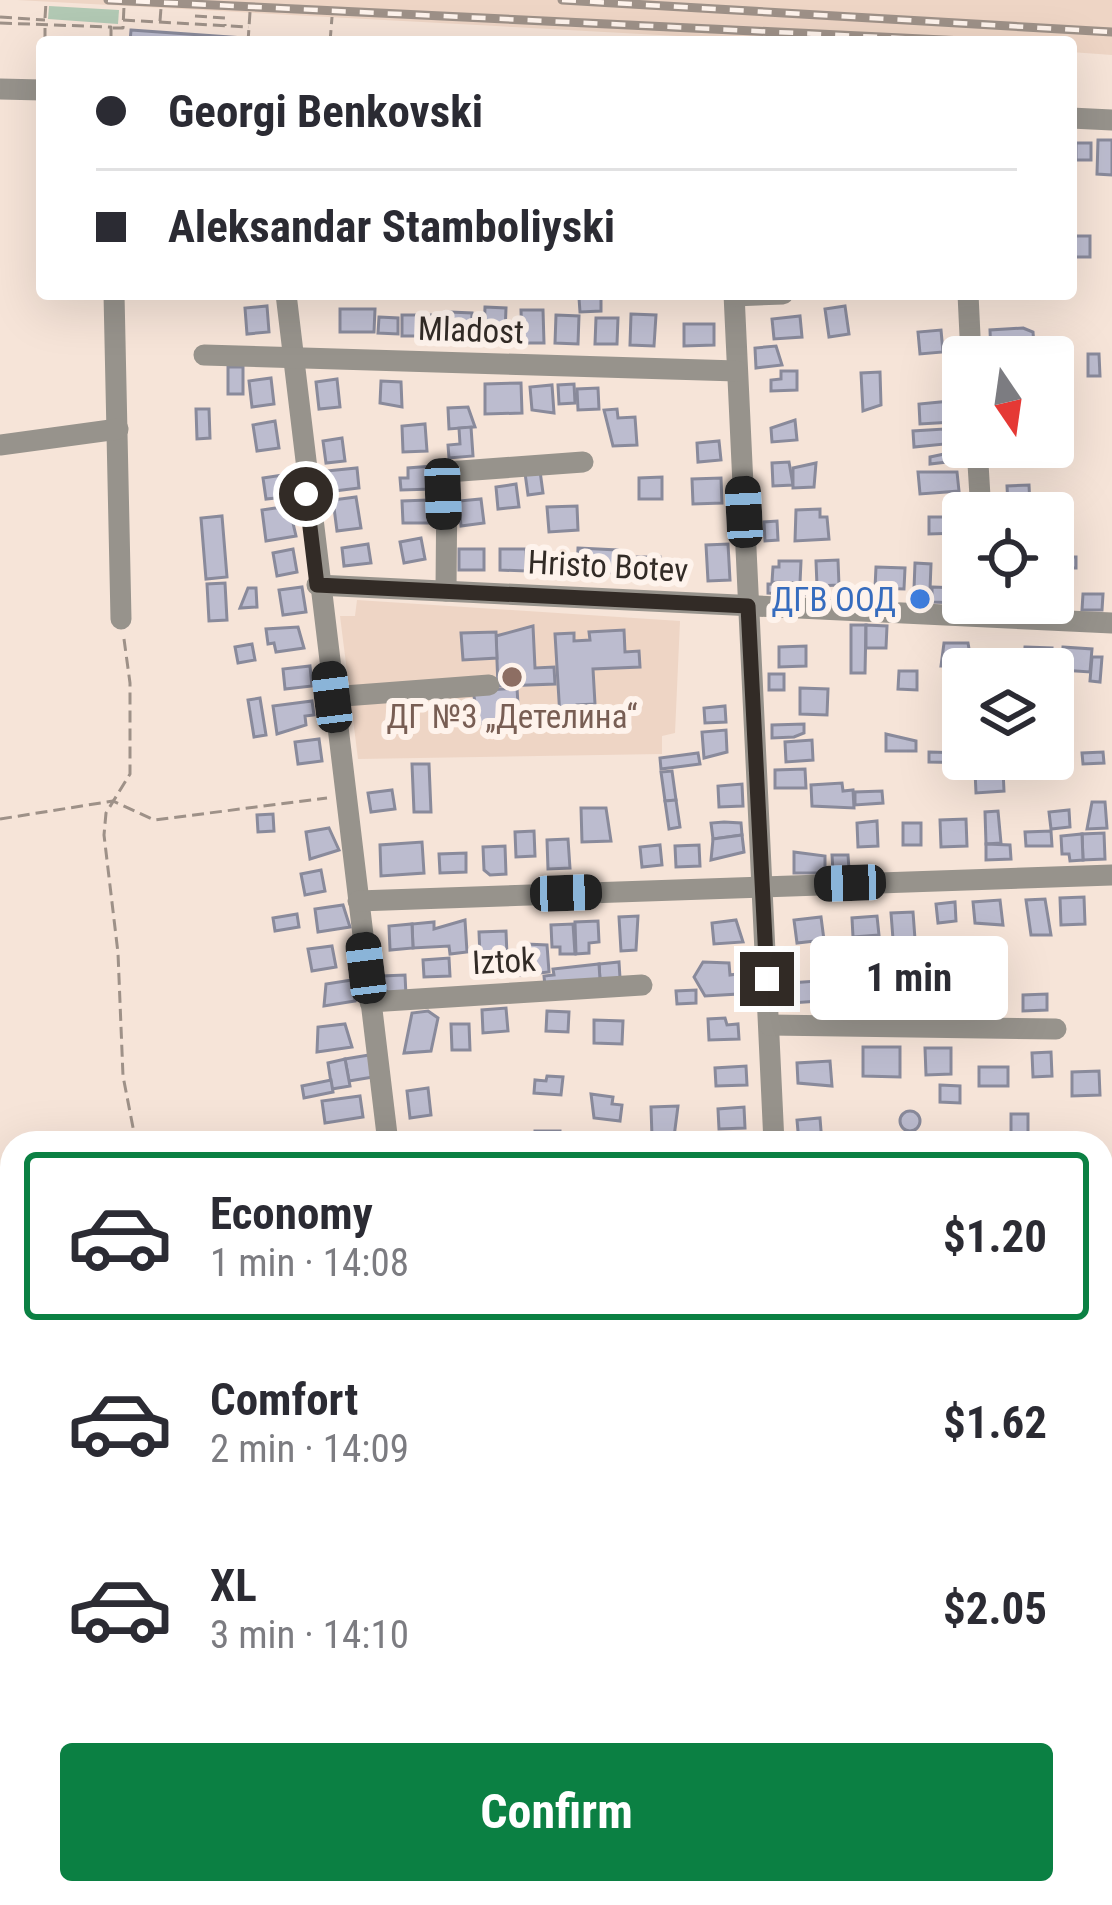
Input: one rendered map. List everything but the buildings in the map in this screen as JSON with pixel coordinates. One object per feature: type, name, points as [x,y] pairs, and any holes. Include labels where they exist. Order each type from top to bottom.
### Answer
[{"type":"street","points":[[0,88],[36,90]]},
{"type":"street","points":[[1077,118],[1112,120]]},
{"type":"street","points":[[114,300],[121,620]]},
{"type":"street","points":[[286,300],[317,585],[386,1131]]},
{"type":"street","points":[[734,300],[773,1131]]},
{"type":"street","points":[[968,300],[970,336]]},
{"type":"street","name":"Mladost","points":[[204,356],[737,371]]},
{"type":"street","points":[[0,445],[118,429]]},
{"type":"street","points":[[446,591],[447,472],[583,462]]},
{"type":"street","name":"Hristo Botev","points":[[317,585],[748,606],[942,610]]},
{"type":"street","name":"Hristo Botev","points":[[1074,619],[1112,623]]},
{"type":"street","points":[[332,697],[489,685]]},
{"type":"street","points":[[358,901],[1112,875]]},
{"type":"street","name":"Iztok","points":[[370,1002],[642,986]]},
{"type":"street","points":[[769,1025],[1056,1029]]},
{"type":"path","points":[[45,36],[46,2]]},
{"type":"path","points":[[0,20],[123,28],[124,6]]},
{"type":"path","points":[[160,22],[161,8]]},
{"type":"path","points":[[248,36],[250,12]]},
{"type":"path","points":[[194,24],[195,13],[225,18],[225,26]]},
{"type":"path","points":[[331,36],[332,16]]},
{"type":"path","points":[[123,20],[249,27]]},
{"type":"path","points":[[111,28],[111,36]]},
{"type":"path","points":[[121,620],[130,682],[130,774],[112,800],[104,835],[118,952],[123,1076],[134,1131]]},
{"type":"path","points":[[0,819],[112,800],[154,820],[344,796]]},
{"type":"shaded area","points":[[17,0],[1112,0],[1112,55],[1077,52],[1077,36],[678,36]]},
{"type":"shaded area","name":"ДГ №3 „Детелина“","points":[[357,600],[680,621],[675,733],[662,736],[662,754],[358,759],[340,616],[355,616]]},
{"type":"green space","points":[[49,6],[119,10],[118,24],[48,19]]},
{"type":"railway","points":[[108,0],[860,36]]},
{"type":"railway","points":[[562,0],[1112,32]]},
{"type":"place","name":"ДГВ ООД","points":[[920,599]]},
{"type":"place","name":"ДГ №3 „Детелина“","points":[[512,677]]},
{"type":"route","points":[[306,494],[317,585],[748,606],[767,979]]}]
